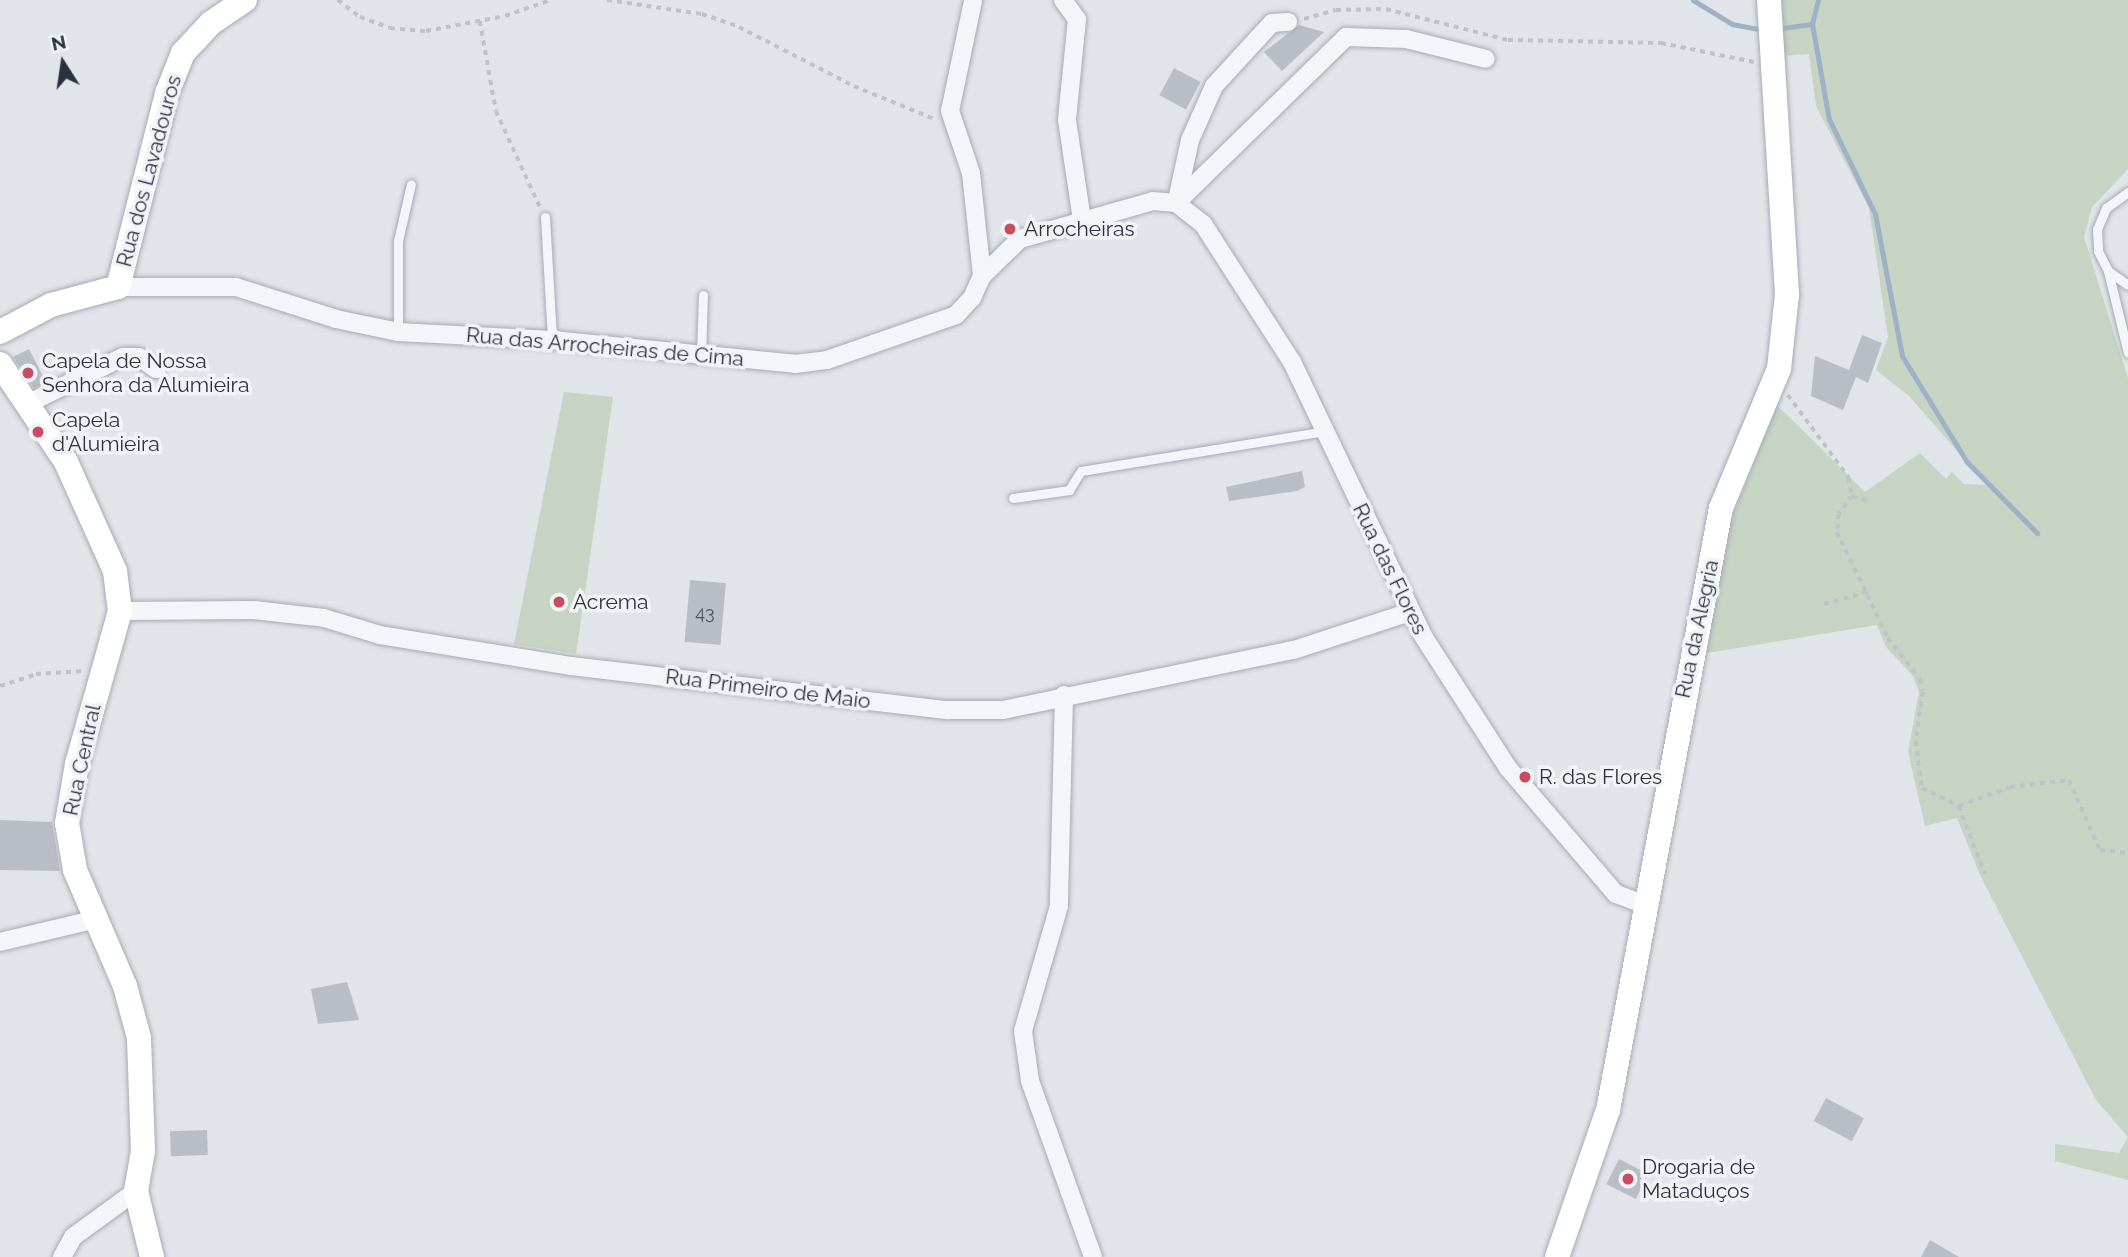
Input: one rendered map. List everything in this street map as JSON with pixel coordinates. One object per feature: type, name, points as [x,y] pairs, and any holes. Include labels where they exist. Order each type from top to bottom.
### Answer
[{"type":"street","name":"Rua dos Lavadouros","points":[[118,287],[167,93],[183,53],[211,23],[245,0]]},
{"type":"street","points":[[1063,0],[1077,19],[1068,120],[1082,220]]},
{"type":"street","name":"Rua da Alegria","points":[[1556,1257],[1608,1110],[1644,904],[1721,508],[1777,379],[1787,294],[1769,0]]},
{"type":"street","points":[[973,1],[952,126],[971,173],[982,276]]},
{"type":"street","points":[[1176,203],[1190,140],[1214,86],[1272,23],[1288,22]]},
{"type":"street","points":[[1176,203],[1346,37],[1406,39],[1486,60]]},
{"type":"street","name":"Rua das Arrocheiras de Cima","points":[[0,332],[51,305],[118,287],[236,287],[336,319],[398,331],[552,340],[795,364],[827,360],[956,315],[972,298],[982,276],[1020,239],[1153,201],[1176,203]]},
{"type":"street","name":"Rua das Flores","points":[[1176,203],[1203,224],[1292,362],[1410,612],[1528,796],[1616,894],[1644,904]]},
{"type":"street","points":[[27,404],[123,357],[139,357],[156,369]]},
{"type":"street","name":"Rua Central","points":[[0,364],[71,474],[115,571],[120,611],[102,672],[67,823],[93,920],[125,986],[139,1038],[143,1151],[136,1191],[152,1257]]},
{"type":"street","name":"Rua Primeiro de Maio","points":[[120,611],[254,610],[313,617],[380,635],[571,666],[948,710],[1003,710],[1064,695],[1294,650],[1410,612]]},
{"type":"street","points":[[1064,695],[1059,906],[1023,1031],[1030,1081],[1093,1257]]},
{"type":"street","points":[[0,942],[93,920]]},
{"type":"street","points":[[62,1257],[73,1237],[136,1191]]},
{"type":"lane","points":[[398,331],[398,241],[411,184]]},
{"type":"lane","points":[[2126,191],[2106,208],[2097,229],[2098,251],[2108,271],[2128,353]]},
{"type":"lane","points":[[545,217],[552,340]]},
{"type":"lane","points":[[2108,271],[2128,285]]},
{"type":"lane","points":[[701,355],[703,295]]},
{"type":"lane","points":[[1013,498],[1069,490],[1081,471],[1325,431]]},
{"type":"path","points":[[338,0],[360,17],[390,28],[426,31],[480,21],[551,0]]},
{"type":"path","points":[[607,0],[677,9],[739,27],[854,86],[952,126]]},
{"type":"path","points":[[1288,22],[1336,10],[1386,9],[1508,40],[1661,44],[1724,58],[1774,62]]},
{"type":"path","points":[[480,21],[496,111],[545,217]]},
{"type":"path","points":[[1777,379],[1849,478],[1852,496],[1839,514],[1837,532],[1888,638],[1923,692],[1916,741],[1922,788],[1959,806],[1985,874]]},
{"type":"path","points":[[1852,496],[1871,502]]},
{"type":"path","points":[[1824,604],[1868,592]]},
{"type":"path","points":[[0,685],[36,674],[102,672]]},
{"type":"path","points":[[1959,806],[2010,787],[2069,780],[2100,850],[2128,853]]},
{"type":"green space","points":[[1777,0],[2128,0],[2128,169],[2092,207],[2084,237],[2128,378],[2128,1137],[2096,1100],[1980,875],[1957,818],[1925,826],[1908,752],[1919,692],[1913,676],[1886,647],[1877,625],[1701,654],[1720,548],[1777,405],[1865,492],[1920,453],[1946,479],[1952,472],[1964,484],[1987,485],[1909,396],[1876,370],[1888,337],[1869,208],[1816,106],[1809,54],[1779,56]]},
{"type":"green space","points":[[564,392],[613,397],[576,654],[514,644]]},
{"type":"green space","points":[[2128,1137],[2128,1180],[2055,1161],[2055,1144],[2119,1153]]},
{"type":"building","points":[[1299,25],[1324,32],[1282,71],[1264,52]]},
{"type":"building","points":[[1174,68],[1200,82],[1186,109],[1159,95]]},
{"type":"building","points":[[1862,335],[1882,343],[1868,383],[1856,377],[1843,410],[1811,396],[1815,356],[1849,370]]},
{"type":"building","name":"Capela de Nossa Senhora da Alumieira","points":[[29,349],[46,382],[34,388],[13,357]]},
{"type":"building","points":[[1302,471],[1305,487],[1297,491],[1229,501],[1226,487]]},
{"type":"building","points":[[690,580],[726,583],[720,645],[685,642]]},
{"type":"building","points":[[0,820],[52,822],[60,871],[0,870]]},
{"type":"building","points":[[347,982],[359,1020],[318,1024],[311,989]]},
{"type":"building","points":[[1826,1098],[1864,1118],[1852,1141],[1814,1121]]},
{"type":"building","points":[[207,1130],[208,1155],[171,1156],[170,1131]]},
{"type":"building","name":"Drogaria de Mataduços","points":[[1619,1159],[1648,1174],[1636,1199],[1606,1184]]},
{"type":"building","points":[[1930,1240],[1959,1257],[1921,1257]]},
{"type":"waterway","points":[[1693,0],[1732,24],[1762,30]]},
{"type":"waterway","points":[[1812,24],[1818,0]]},
{"type":"waterway","points":[[1776,29],[1812,24],[1829,119],[1875,214],[1902,356],[1967,462],[2037,533]]},
{"type":"place","name":"Arrocheiras","points":[[1010,229]]},
{"type":"place","name":"Capela de Nossa Senhora da Alumieira","points":[[28,373]]},
{"type":"place","name":"Capela d'Alumieira","points":[[38,432]]},
{"type":"place","name":"Acrema","points":[[559,602]]},
{"type":"place","name":"R. das Flores","points":[[1525,777]]},
{"type":"place","name":"Drogaria de Mataduços","points":[[1628,1179]]}]
